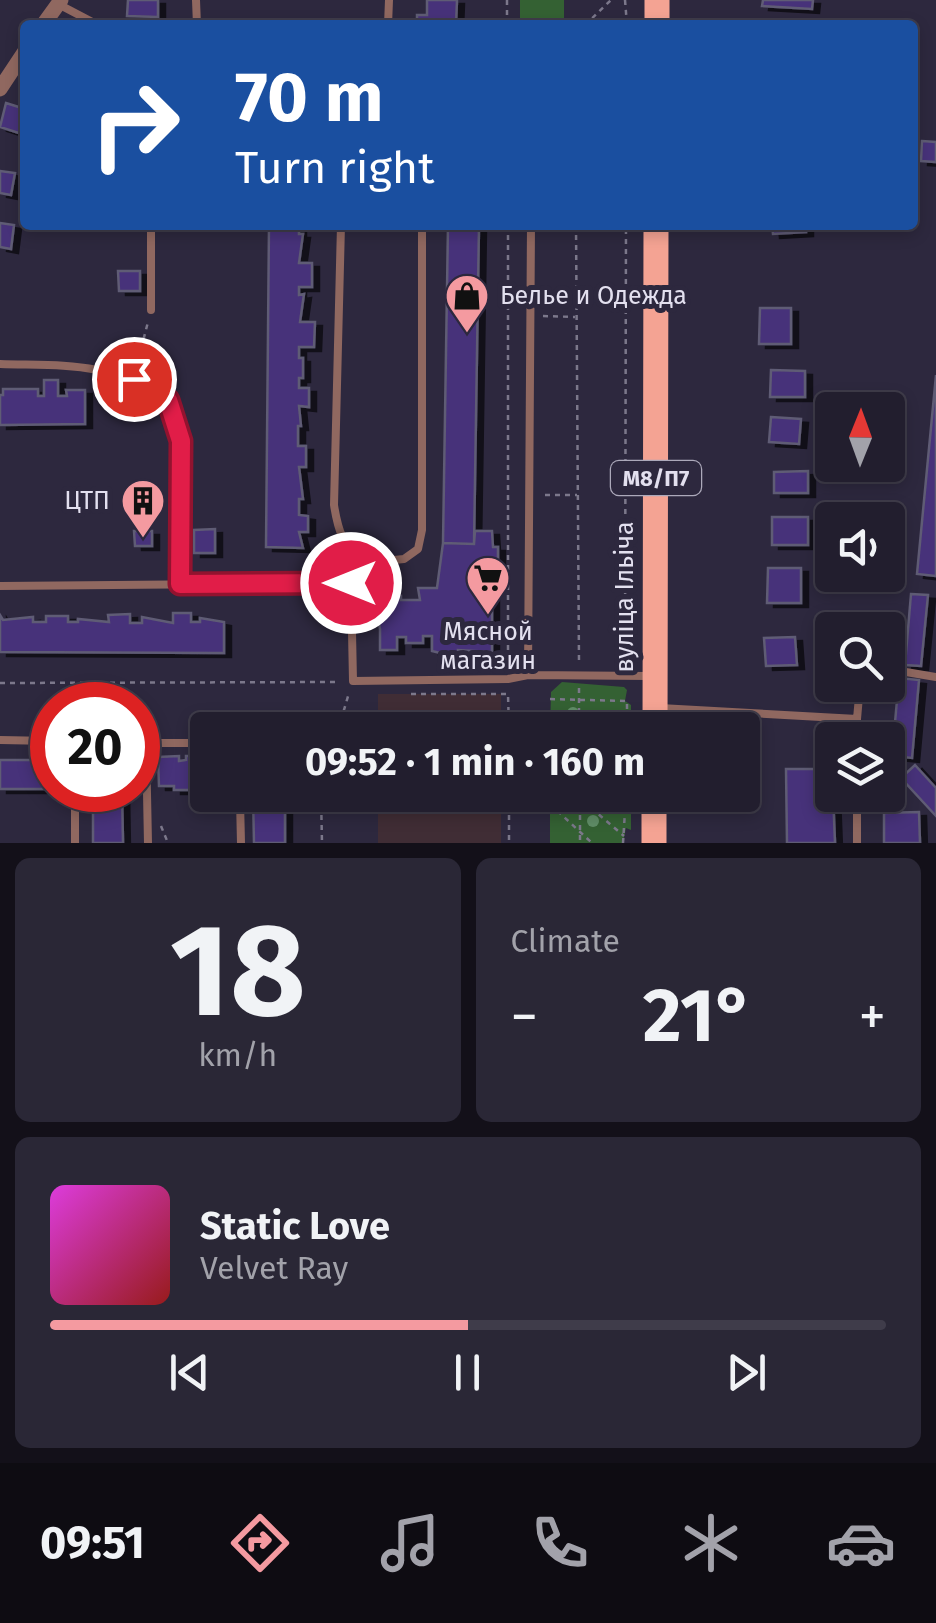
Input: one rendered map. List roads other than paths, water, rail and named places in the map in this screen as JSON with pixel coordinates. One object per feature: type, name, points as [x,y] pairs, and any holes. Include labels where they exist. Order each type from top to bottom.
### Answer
[{"type":"main road","name":"вуліца Ільіча","points":[[655,712],[656,230]]},
{"type":"main road","points":[[654,812],[654,843]]},
{"type":"street","points":[[0,90],[20,59]]},
{"type":"lane","points":[[59,2],[90,20]]},
{"type":"lane","points":[[151,230],[151,310]]},
{"type":"lane","points":[[341,230],[334,505],[346,549],[364,563],[404,559],[418,549],[422,530],[422,230]]},
{"type":"lane","points":[[528,675],[531,230]]},
{"type":"lane","points":[[0,364],[92,366],[134,379],[168,400],[181,441],[180,584]]},
{"type":"lane","points":[[364,563],[351,583],[353,682],[508,679],[528,675],[655,676]]},
{"type":"lane","points":[[0,586],[351,583]]},
{"type":"lane","points":[[905,672],[936,677]]},
{"type":"lane","points":[[760,719],[857,719],[858,702]]},
{"type":"lane","points":[[0,740],[30,741]]},
{"type":"lane","points":[[160,743],[190,743]]},
{"type":"lane","points":[[76,812],[76,843]]},
{"type":"lane","points":[[146,812],[148,843]]},
{"type":"lane","points":[[240,812],[241,843]]},
{"type":"lane","points":[[856,843],[857,812]]},
{"type":"place","name":"Белье и Одежда","points":[[467,334]]},
{"type":"place","name":"ЦТП","points":[[143,539]]},
{"type":"place","name":"Мясной магазин","points":[[488,616]]}]
